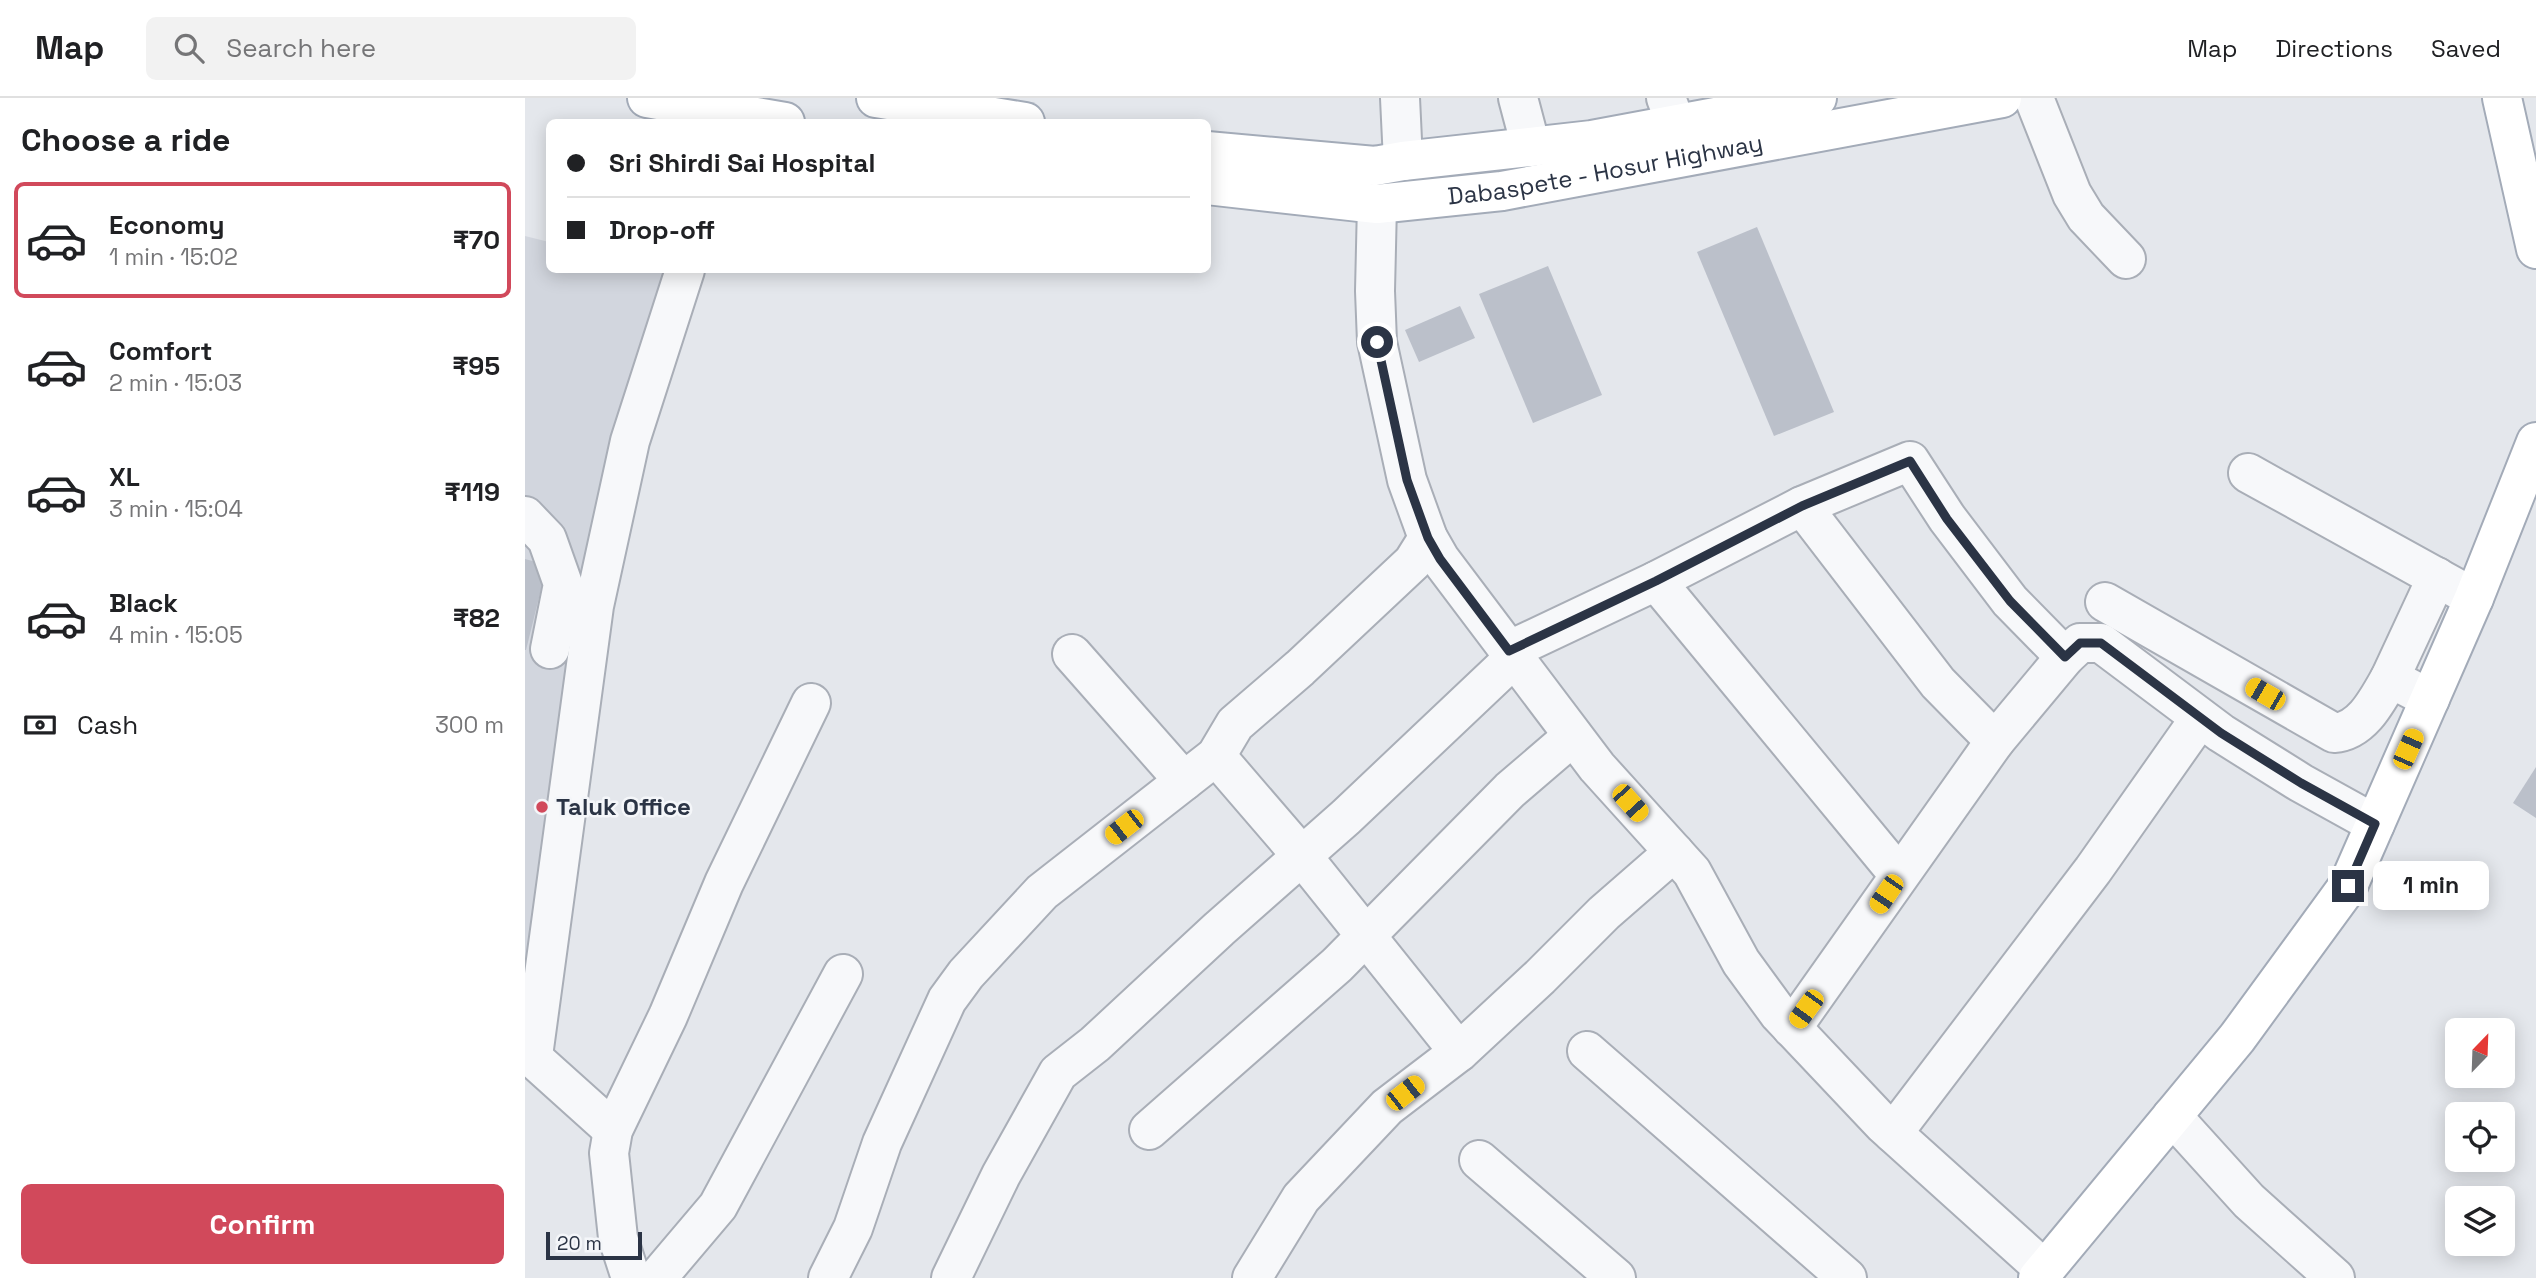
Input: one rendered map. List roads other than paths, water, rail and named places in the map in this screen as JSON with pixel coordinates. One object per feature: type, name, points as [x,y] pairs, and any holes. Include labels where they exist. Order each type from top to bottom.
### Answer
[{"type":"main road","points":[[647,98],[732,119]]},
{"type":"main road","points":[[876,98],[1009,113]]},
{"type":"main road","name":"Dabaspete - Hosur Highway","points":[[1211,151],[1389,163],[1592,140],[1671,111],[1817,98]]},
{"type":"main road","name":"Dabaspete - Hosur Highway","points":[[1211,186],[1377,204],[1502,191],[2002,98]]},
{"type":"main road","points":[[2502,98],[2536,249]]},
{"type":"main road","points":[[1377,204],[1389,163]]},
{"type":"main road","points":[[2042,1274],[2237,1038],[2348,886],[2475,598],[2536,442]]},
{"type":"street","points":[[1389,163],[1401,98]]},
{"type":"street","points":[[1518,98],[1531,147]]},
{"type":"street","points":[[2034,98],[2072,194],[2086,218],[2126,259]]},
{"type":"street","points":[[1377,204],[1377,342],[1407,480],[1428,538],[1440,559],[1597,766],[1692,872],[1741,962],[1779,1014],[1893,1133],[2042,1274]]},
{"type":"street","points":[[613,1130],[529,1054],[594,606],[630,441],[684,273]]},
{"type":"street","points":[[951,1278],[1001,1175],[1058,1073],[1095,1044],[1302,856],[1511,655],[1802,506],[1910,461],[1947,519],[2010,601],[2065,657]]},
{"type":"street","points":[[2248,472],[2475,598]]},
{"type":"street","points":[[1802,506],[1938,683],[1995,741]]},
{"type":"street","points":[[525,516],[547,539],[563,584],[549,649]]},
{"type":"street","points":[[828,1278],[853,1228],[881,1143],[947,1000],[966,974],[1042,892],[1216,756],[1235,724],[1300,668],[1404,571],[1428,538]]},
{"type":"street","points":[[2105,602],[2334,733],[2346,732],[2359,724],[2379,697],[2437,577]]},
{"type":"street","points":[[1656,581],[1899,875]]},
{"type":"street","points":[[1792,1028],[1995,741],[2065,657],[2080,643],[2101,643],[2200,719],[2301,783],[2375,824]]},
{"type":"street","points":[[1073,654],[1184,781]]},
{"type":"street","points":[[2390,678],[2430,699]]},
{"type":"street","points":[[631,1278],[618,1238],[609,1153],[613,1130],[668,1016],[724,883],[811,703]]},
{"type":"street","points":[[1893,1133],[2085,881],[2200,719]]},
{"type":"street","points":[[1149,1130],[1327,974],[1510,790],[1573,736]]},
{"type":"street","points":[[1216,756],[1302,856],[1459,1052]]},
{"type":"street","points":[[1252,1278],[1301,1198],[1346,1148],[1387,1107],[1459,1052],[1604,913],[1674,852]]},
{"type":"street","points":[[657,1278],[718,1206],[843,974]]},
{"type":"street","points":[[1587,1051],[1847,1278]]},
{"type":"street","points":[[2172,1116],[2249,1201],[2335,1278]]},
{"type":"street","points":[[1479,1160],[1616,1278]]},
{"type":"place","name":"Taluk Office","points":[[542,807]]}]
